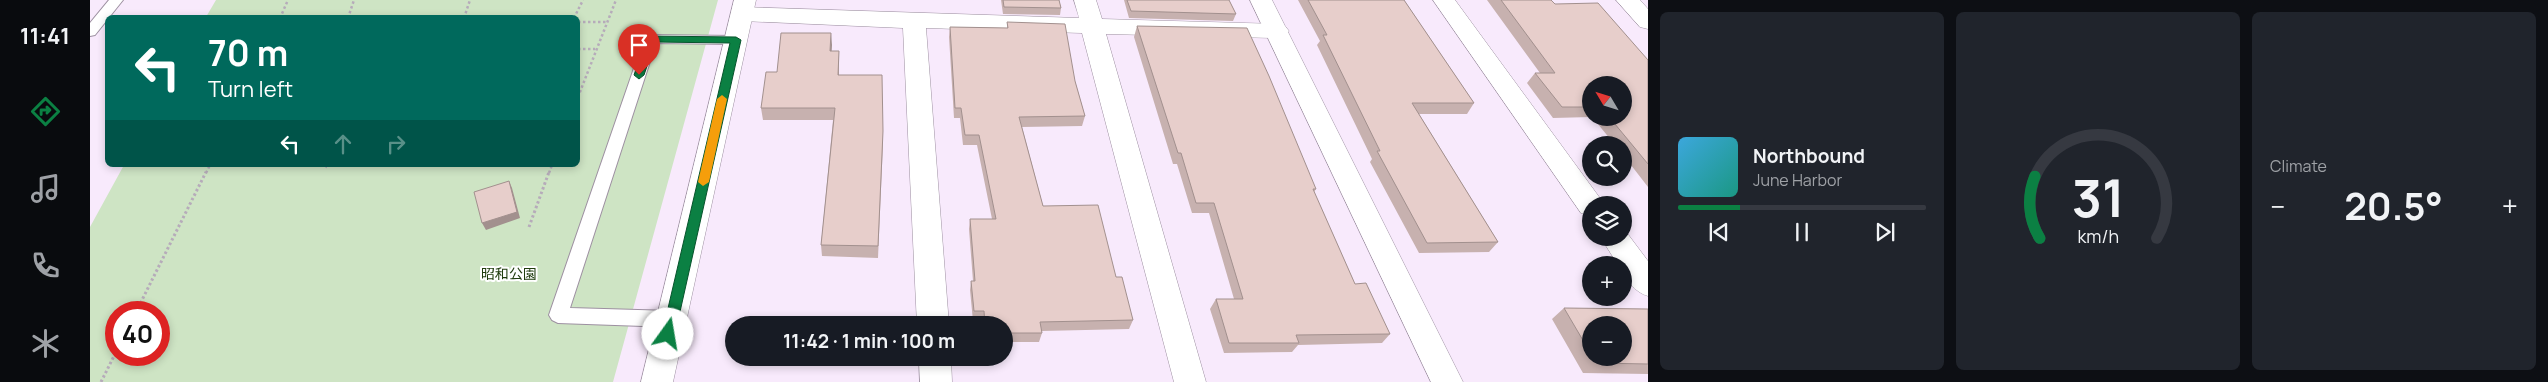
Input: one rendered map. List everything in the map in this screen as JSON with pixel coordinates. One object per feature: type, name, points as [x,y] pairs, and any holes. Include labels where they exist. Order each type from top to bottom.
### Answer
[{"type":"street","points":[[1085,0],[1190,382]]},
{"type":"street","points":[[1261,0],[1447,382]]},
{"type":"street","points":[[1444,0],[1585,196]]},
{"type":"street","points":[[1627,0],[1648,22]]},
{"type":"street","points":[[657,382],[743,7],[914,21],[1277,31]]},
{"type":"street","points":[[914,21],[932,316]]},
{"type":"street","points":[[1620,246],[1648,284]]},
{"type":"street","points":[[935,366],[936,382]]},
{"type":"lane","points":[[90,32],[116,0]]},
{"type":"lane","points":[[672,319],[558,315],[652,39],[736,40]]},
{"type":"path","points":[[281,15],[288,0]]},
{"type":"path","points":[[349,15],[354,0]]},
{"type":"path","points":[[465,15],[470,0]]},
{"type":"path","points":[[576,15],[583,0]]},
{"type":"path","points":[[580,91],[595,49],[616,0]]},
{"type":"path","points":[[580,22],[606,22]]},
{"type":"path","points":[[580,49],[595,49]]},
{"type":"path","points":[[142,301],[209,167]]},
{"type":"path","points":[[529,227],[551,167]]},
{"type":"path","points":[[101,382],[109,366]]},
{"type":"green space","name":"昭和公園","points":[[216,0],[718,0],[613,382],[90,382],[90,227],[123,167],[580,167],[580,15],[207,15]]},
{"type":"building","points":[[1003,0],[1059,0],[1061,8],[1004,7]]},
{"type":"building","points":[[1127,0],[1229,0],[1236,14],[1131,11]]},
{"type":"building","points":[[1308,0],[1404,0],[1474,103],[1412,103],[1498,242],[1427,243],[1377,151],[1380,151],[1323,35],[1327,35]]},
{"type":"building","points":[[1501,0],[1551,0],[1555,4],[1598,3],[1648,60],[1648,164],[1632,145],[1632,136],[1625,136],[1617,126],[1632,126],[1632,76],[1582,76],[1582,107],[1562,107],[1535,73],[1555,73]]},
{"type":"building","points":[[1007,22],[1065,24],[1075,81],[1085,116],[1019,117],[1043,206],[1098,205],[1116,277],[1122,277],[1133,320],[1040,322],[1042,333],[1013,333],[1013,316],[984,316],[984,311],[974,311],[971,281],[975,281],[970,219],[996,219],[979,135],[965,135],[961,108],[955,108],[950,27],[1008,28]]},
{"type":"building","points":[[1137,26],[1247,28],[1316,189],[1313,189],[1355,284],[1366,283],[1390,334],[1296,335],[1299,343],[1229,343],[1216,299],[1243,299],[1214,203],[1196,203],[1181,153],[1178,153]]},
{"type":"building","points":[[781,33],[831,33],[830,51],[839,51],[838,75],[882,75],[883,131],[878,246],[821,245],[835,108],[761,108],[766,72],[777,72]]},
{"type":"building","points":[[509,181],[517,212],[482,223],[474,192]]},
{"type":"building","points":[[1564,308],[1648,309],[1648,364],[1632,364],[1632,316],[1582,316],[1582,339]]},
{"type":"slow traffic","points":[[703,182],[722,99]]},
{"type":"route","points":[[639,75],[652,39],[736,40],[668,334]]}]
